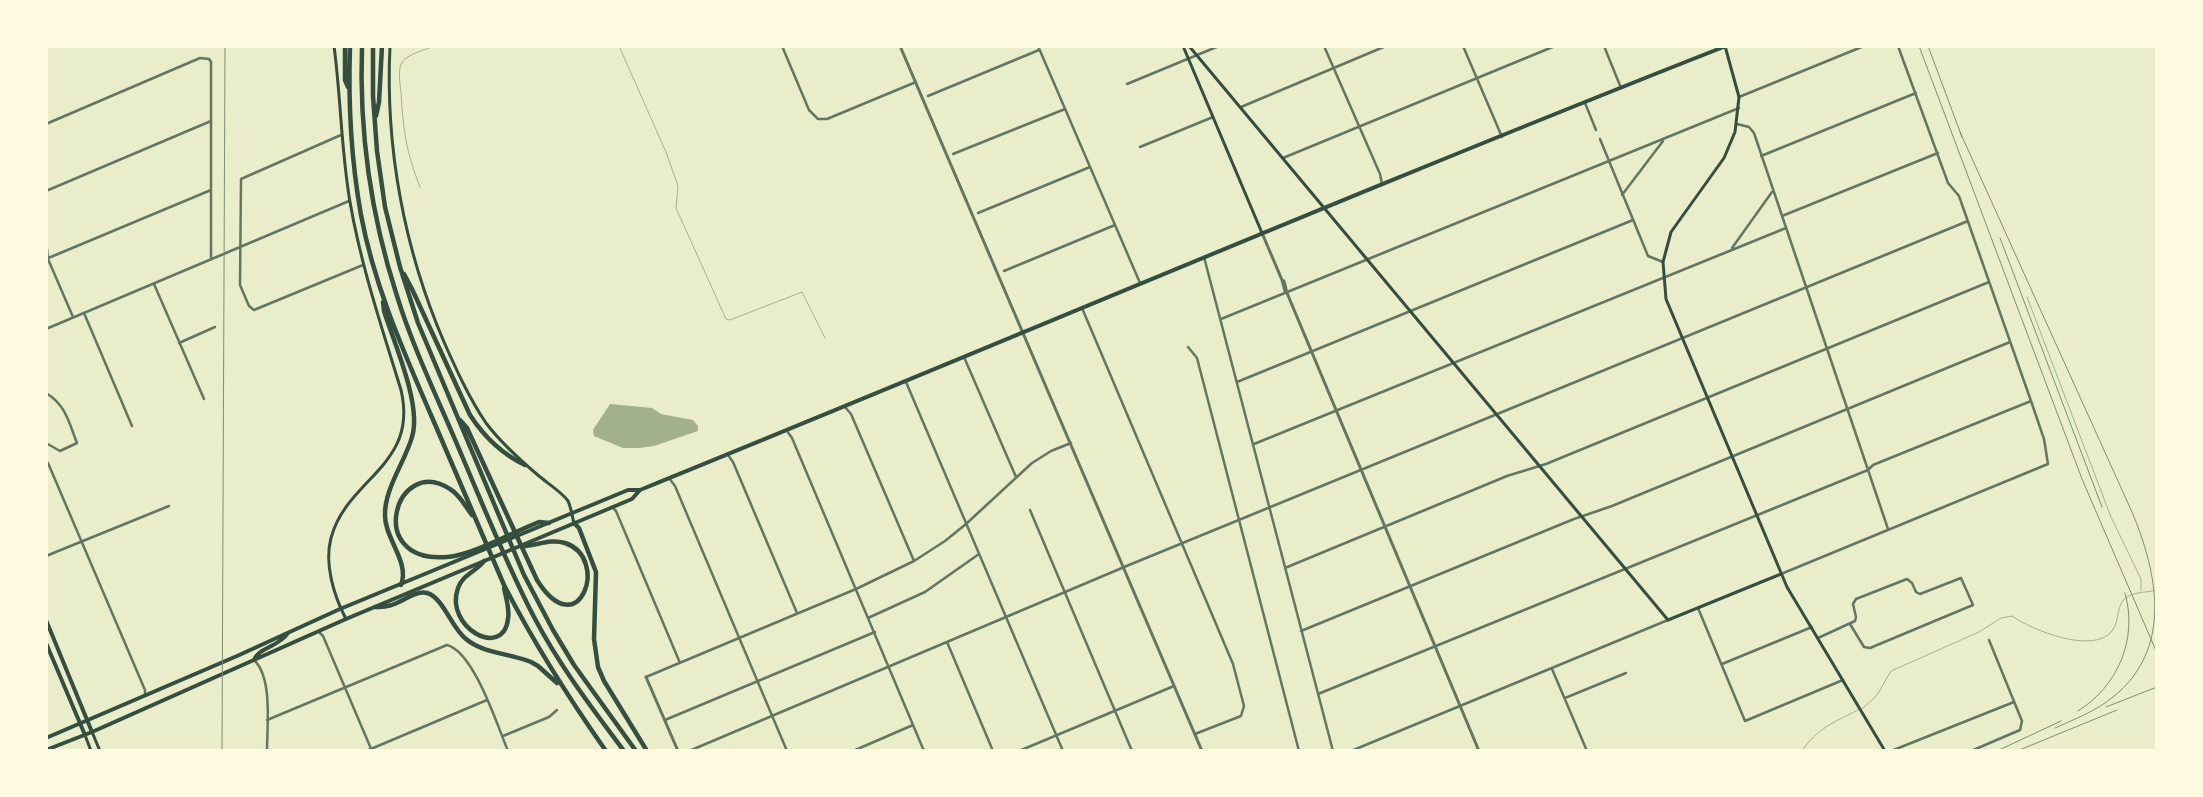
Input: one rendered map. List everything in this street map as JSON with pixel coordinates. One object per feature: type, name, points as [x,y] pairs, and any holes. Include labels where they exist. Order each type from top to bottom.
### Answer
[{"type":"highway","points":[[345,46],[345,80],[349,90]]},
{"type":"highway","points":[[350,46],[349,90],[354,173],[362,217],[383,295],[407,360],[504,585],[523,622],[561,686],[606,751]]},
{"type":"highway","points":[[362,46],[362,108],[370,185],[383,246],[406,324],[531,611],[579,690],[624,751]]},
{"type":"highway","points":[[373,46],[374,122],[385,207],[400,267],[418,323],[524,575],[583,679],[636,751]]},
{"type":"highway","points":[[374,122],[379,102],[382,46]]},
{"type":"highway","points":[[400,267],[470,415],[492,442],[525,465]]},
{"type":"highway","points":[[383,295],[384,311],[411,396],[415,416],[410,443],[385,509],[388,532],[404,573],[401,585]]},
{"type":"highway","points":[[456,414],[467,428],[536,580],[544,592],[557,602],[564,604],[576,602],[581,598],[587,584],[587,568],[579,553],[566,543],[555,541],[537,541],[529,547],[520,546]]},
{"type":"highway","points":[[475,518],[452,490],[436,483],[425,483],[410,490],[401,499],[395,513],[395,524],[398,535],[404,543],[418,552],[433,557],[448,557],[468,554],[531,528],[539,522],[549,523]]},
{"type":"highway","points":[[574,523],[578,528],[596,572],[594,639],[598,667],[604,681],[647,751]]},
{"type":"highway","points":[[484,561],[473,568],[462,581],[456,597],[460,619],[475,634],[484,638],[493,638],[506,628],[508,617],[504,585]]},
{"type":"highway","points":[[375,607],[388,606],[422,593],[429,594],[438,601],[459,633],[470,642],[481,648],[534,664],[561,686]]},
{"type":"main road","points":[[334,46],[341,135],[349,201],[363,265],[401,390],[404,420],[400,437],[393,452],[346,509],[332,535],[330,568],[340,609],[346,619]]},
{"type":"main road","points":[[390,46],[390,113],[396,170],[407,232],[423,289],[450,355],[481,414],[497,437],[525,465],[568,501],[574,523]]},
{"type":"main road","points":[[1183,46],[1262,233]]},
{"type":"main road","points":[[1189,46],[1668,620],[1781,574]]},
{"type":"main road","points":[[549,523],[628,490],[640,490],[787,431],[1081,307],[1725,46],[1740,97],[1737,124],[1725,155],[1671,232],[1663,262],[1666,299],[1781,574],[1885,751]]},
{"type":"main road","points":[[537,541],[632,498],[640,490]]},
{"type":"main road","points":[[484,561],[520,546]]},
{"type":"main road","points":[[46,738],[145,697],[289,631],[401,585],[468,554]]},
{"type":"main road","points":[[46,750],[92,732],[346,619],[473,568]]},
{"type":"main road","points":[[46,620],[100,751]]},
{"type":"main road","points":[[254,660],[258,653],[284,639],[289,631]]},
{"type":"main road","points":[[46,643],[91,751]]},
{"type":"street","points":[[782,46],[809,110],[818,119],[828,119],[916,82]]},
{"type":"street","points":[[900,46],[1202,751]]},
{"type":"street","points":[[1038,46],[1140,283]]},
{"type":"street","points":[[1127,84],[1219,46]]},
{"type":"street","points":[[1324,46],[1380,174],[1382,185]]},
{"type":"street","points":[[1241,107],[1386,46]]},
{"type":"street","points":[[1463,46],[1502,137]]},
{"type":"street","points":[[1282,158],[1555,46]]},
{"type":"street","points":[[1604,46],[1621,88]]},
{"type":"street","points":[[1740,97],[1864,46]]},
{"type":"street","points":[[1781,574],[2048,464],[2044,439],[1960,196],[1948,183],[1898,46]]},
{"type":"street","points":[[928,96],[1039,50]]},
{"type":"street","points":[[46,124],[200,58],[207,58],[211,62],[211,259]]},
{"type":"street","points":[[1761,156],[1916,93]]},
{"type":"street","points":[[1585,103],[1596,130]]},
{"type":"street","points":[[1220,319],[1740,108]]},
{"type":"street","points":[[953,154],[1065,109]]},
{"type":"street","points":[[1140,147],[1213,117]]},
{"type":"street","points":[[46,191],[211,121]]},
{"type":"street","points":[[1737,124],[1751,128],[1888,529]]},
{"type":"street","points":[[341,135],[241,179],[240,285],[252,310],[363,265]]},
{"type":"street","points":[[1600,139],[1648,256],[1663,262]]},
{"type":"street","points":[[1622,195],[1663,140]]},
{"type":"street","points":[[1782,216],[1938,154]]},
{"type":"street","points":[[978,213],[1090,167]]},
{"type":"street","points":[[47,259],[210,190]]},
{"type":"street","points":[[1731,249],[1773,191]]},
{"type":"street","points":[[46,329],[349,201]]},
{"type":"street","points":[[1237,382],[1633,220]]},
{"type":"street","points":[[689,751],[1238,520],[1968,221]]},
{"type":"street","points":[[1004,271],[1115,225]]},
{"type":"street","points":[[1254,444],[1786,228]]},
{"type":"street","points":[[1262,233],[1479,751]]},
{"type":"street","points":[[46,239],[47,259],[73,317]]},
{"type":"street","points":[[1204,257],[1333,751]]},
{"type":"street","points":[[1285,568],[1507,476],[1706,398],[1989,282]]},
{"type":"street","points":[[154,284],[204,399]]},
{"type":"street","points":[[1081,307],[1233,664],[1244,706],[1241,716],[1195,734]]},
{"type":"street","points":[[84,313],[132,426]]},
{"type":"street","points":[[179,343],[215,327]]},
{"type":"street","points":[[1301,631],[1732,457],[2010,342]]},
{"type":"street","points":[[1188,347],[1196,358],[1299,751]]},
{"type":"street","points":[[964,357],[1016,477]]},
{"type":"street","points":[[906,382],[1063,751]]},
{"type":"street","points":[[46,393],[57,400],[62,407],[77,443],[60,450],[46,442]]},
{"type":"street","points":[[1318,694],[1868,470],[1873,465],[2031,401]]},
{"type":"street","points":[[845,407],[851,414],[914,561]]},
{"type":"street","points":[[787,431],[792,438],[924,751]]},
{"type":"street","points":[[678,751],[646,677],[856,589],[914,561],[940,545],[966,524],[1016,477],[1042,456],[1071,443]]},
{"type":"street","points":[[728,454],[798,613]]},
{"type":"street","points":[[48,463],[145,690],[145,697]]},
{"type":"street","points":[[669,478],[675,486],[787,751]]},
{"type":"street","points":[[46,556],[169,506]]},
{"type":"street","points":[[612,507],[616,511],[680,663]]},
{"type":"street","points":[[1030,510],[1132,751]]},
{"type":"street","points":[[868,618],[924,592],[955,573],[979,554]]},
{"type":"street","points":[[1818,638],[1856,620],[1853,604],[1856,599],[1904,580],[1910,581],[1916,592],[1920,594],[1961,578],[1972,605],[1870,648],[1864,646],[1850,624]]},
{"type":"street","points":[[1698,608],[1745,721],[1843,680]]},
{"type":"street","points":[[1351,751],[1668,620]]},
{"type":"street","points":[[1722,664],[1812,627]]},
{"type":"street","points":[[318,632],[322,636],[372,750]]},
{"type":"street","points":[[664,720],[875,632]]},
{"type":"street","points":[[1971,751],[2020,730],[2022,721],[1989,640]]},
{"type":"street","points":[[947,641],[993,751]]},
{"type":"street","points":[[267,720],[446,646],[455,647],[471,665],[508,751]]},
{"type":"street","points":[[254,660],[258,664],[266,685],[267,751]]},
{"type":"street","points":[[1552,669],[1587,751]]},
{"type":"street","points":[[1564,698],[1626,673]]},
{"type":"street","points":[[1019,751],[1174,686]]},
{"type":"street","points":[[366,751],[487,700]]},
{"type":"street","points":[[1891,751],[2014,702]]},
{"type":"street","points":[[502,736],[550,717],[557,710]]},
{"type":"street","points":[[853,751],[913,725]]},
{"type":"shaded area","points":[[610,404],[652,408],[661,414],[693,420],[698,426],[698,431],[654,446],[623,448],[594,436],[593,430]]},
{"type":"waterway","points":[[420,187],[411,163],[406,140],[400,71],[401,64],[407,58],[435,46]]},
{"type":"waterway","points":[[619,46],[666,152],[678,186],[676,208],[726,319],[730,320],[802,292],[825,338]]},
{"type":"waterway","points":[[2027,297],[2111,517],[2141,579],[2141,591]]},
{"type":"waterway","points":[[1862,709],[1877,695],[1891,671],[1979,632],[2001,618],[2012,616],[2033,628],[2062,638],[2091,641],[2103,638],[2112,631],[2121,603],[2127,597],[2157,590]]},
{"type":"waterway","points":[[1802,751],[1820,731],[1858,710]]},
{"type":"railway","points":[[222,751],[225,46]]},
{"type":"railway","points":[[1919,46],[2082,479],[2157,653]]},
{"type":"railway","points":[[1928,46],[1962,137]]},
{"type":"railway","points":[[1960,132],[2132,512],[2148,560],[2153,585],[2155,610],[2152,634],[2145,657],[2132,678],[2113,697],[2100,706],[2055,728]]},
{"type":"railway","points":[[2000,238],[2102,507]]},
{"type":"railway","points":[[2078,711],[2092,701],[2104,688],[2114,675],[2121,660],[2129,627],[2125,593]]},
{"type":"railway","points":[[2106,707],[2157,687]]},
{"type":"railway","points":[[2017,751],[2117,710]]},
{"type":"railway","points":[[1997,751],[2061,721]]}]
